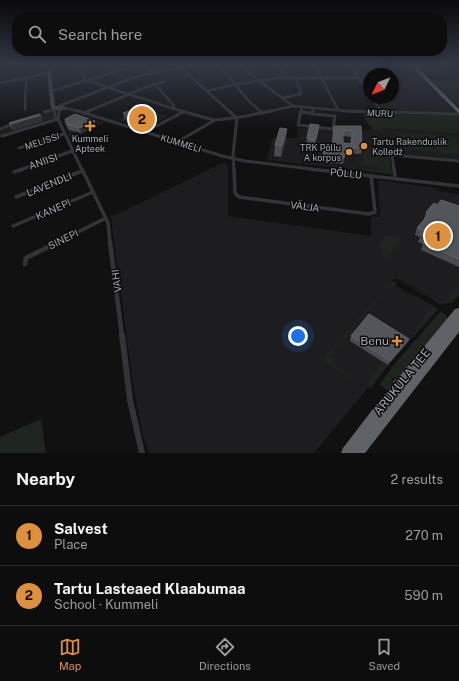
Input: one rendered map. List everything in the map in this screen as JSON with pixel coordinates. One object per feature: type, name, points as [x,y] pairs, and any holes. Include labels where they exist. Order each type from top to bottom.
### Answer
[{"type":"highway","points":[[434,86],[456,107],[459,113]]},
{"type":"highway","name":"ARUKÜLA TEE","points":[[348,453],[377,413],[459,312]]},
{"type":"highway","name":"ARUKÜLA TEE","points":[[357,453],[459,324]]},
{"type":"street","points":[[25,110],[26,86]]},
{"type":"street","name":"VAHI","points":[[51,86],[57,107],[58,119]]},
{"type":"street","points":[[52,91],[67,86]]},
{"type":"street","points":[[103,86],[183,112],[210,120],[216,120]]},
{"type":"street","points":[[37,115],[113,86]]},
{"type":"street","points":[[83,113],[149,86]]},
{"type":"street","points":[[157,86],[172,102],[174,106],[173,109]]},
{"type":"street","points":[[202,86],[237,118],[233,159]]},
{"type":"street","points":[[207,91],[230,86]]},
{"type":"street","points":[[237,86],[252,104],[263,113]]},
{"type":"street","points":[[266,86],[293,106]]},
{"type":"street","points":[[282,98],[301,94],[299,86]]},
{"type":"street","points":[[325,86],[338,110]]},
{"type":"street","points":[[376,104],[383,113]]},
{"type":"street","name":"MURU","points":[[177,142],[216,120],[237,118],[293,106],[383,113],[459,113]]},
{"type":"street","name":"VAHI","points":[[57,107],[56,118],[58,119],[72,151],[106,218],[114,262],[130,400],[142,453]]},
{"type":"street","name":"KUMMELI","points":[[57,107],[83,113],[233,159]]},
{"type":"street","points":[[300,112],[335,116],[334,129],[299,125],[297,123],[300,112],[302,107]]},
{"type":"street","points":[[312,113],[313,108]]},
{"type":"street","points":[[144,132],[183,112]]},
{"type":"street","points":[[2,136],[58,119]]},
{"type":"street","points":[[0,129],[18,122]]},
{"type":"street","name":"MELISSI","points":[[19,148],[64,134]]},
{"type":"street","name":"ANIISI","points":[[14,172],[72,151]]},
{"type":"street","points":[[396,178],[392,154],[459,161]]},
{"type":"street","name":"VÄLJA","points":[[233,159],[235,193],[239,197],[369,214],[374,212],[375,209],[371,176]]},
{"type":"street","name":"PÕLLU","points":[[233,159],[459,186]]},
{"type":"street","name":"LAVENDLI","points":[[16,197],[82,171]]},
{"type":"street","name":"KANEPI","points":[[13,226],[93,192]]},
{"type":"street","name":"SINEPI","points":[[25,264],[26,258],[106,218]]},
{"type":"shaded area","points":[[399,86],[431,86],[457,113],[384,112],[378,104],[399,104]]},
{"type":"shaded area","points":[[435,86],[459,86],[459,105],[456,105]]},
{"type":"shaded area","points":[[144,108],[167,116],[145,129],[118,120]]},
{"type":"shaded area","points":[[51,111],[55,120],[0,137],[0,131]]},
{"type":"shaded area","points":[[363,114],[459,115],[459,134],[382,128],[382,130],[371,130]]},
{"type":"shaded area","points":[[80,115],[104,123],[78,136],[70,138],[63,121]]},
{"type":"shaded area","name":"Tartu Rakenduslik Kolledž","points":[[297,128],[382,130],[382,128],[459,134],[459,160],[389,153],[392,174],[267,160],[272,138],[297,138]]},
{"type":"shaded area","points":[[397,132],[454,136],[459,146],[459,155],[402,149]]},
{"type":"shaded area","points":[[362,148],[379,150],[390,156],[392,174],[349,169],[349,167],[353,166],[355,168],[383,171],[382,167],[363,165]]},
{"type":"shaded area","points":[[225,162],[228,166],[228,216],[371,236],[371,216],[380,217],[378,180],[437,188],[439,191],[459,194],[459,284],[443,302],[395,278],[390,283],[438,309],[366,390],[314,453],[149,453],[143,436],[133,384],[111,217]]},
{"type":"shaded area","points":[[386,235],[402,240],[386,259],[382,255],[380,244]]},
{"type":"shaded area","points":[[394,279],[443,302],[459,284],[459,295],[451,303],[444,303],[441,305],[433,299]]},
{"type":"shaded area","points":[[392,281],[397,284],[393,287],[390,285],[329,356],[333,359],[331,362],[357,383],[323,359]]},
{"type":"shaded area","points":[[415,296],[438,309],[414,336],[412,335],[432,307],[415,298]]},
{"type":"shaded area","points":[[441,311],[446,315],[448,320],[388,391],[380,384],[393,366]]},
{"type":"shaded area","points":[[382,362],[388,365],[370,389],[368,382]]},
{"type":"shaded area","points":[[41,419],[46,453],[0,453],[0,437]]},
{"type":"building","points":[[129,111],[137,113],[141,111],[146,113],[142,115],[151,117],[146,120],[136,119],[129,117],[131,115],[123,113]]},
{"type":"building","points":[[39,114],[41,115],[11,124],[9,123]]},
{"type":"building","points":[[75,114],[95,121],[79,128],[67,124],[65,119]]},
{"type":"building","points":[[310,124],[319,125],[316,139],[314,139],[314,141],[307,138]]},
{"type":"building","points":[[334,126],[361,126],[362,148],[345,147],[344,158],[323,155],[324,151],[332,152]],"holes":[[[343,130],[352,131],[352,144],[343,143]]]},
{"type":"building","points":[[280,128],[287,129],[282,146],[275,145]]},
{"type":"building","points":[[441,200],[459,206],[459,259],[423,243],[428,238],[421,235],[424,231],[417,228],[429,214],[426,212],[434,203],[437,205]]},
{"type":"building","points":[[369,314],[409,339],[390,361],[351,336]]},
{"type":"place","name":"Tartu Lasteaed Klaabumaa","points":[[142,119]]},
{"type":"place","name":"Kummeli Apteek","points":[[90,126]]},
{"type":"place","name":"Tartu Rakenduslik Kolledž","points":[[364,146]]},
{"type":"place","name":"TRK Põllu A korpus","points":[[349,152]]},
{"type":"place","name":"Salvest","points":[[438,236]]},
{"type":"place","name":"Benu","points":[[397,341]]}]
